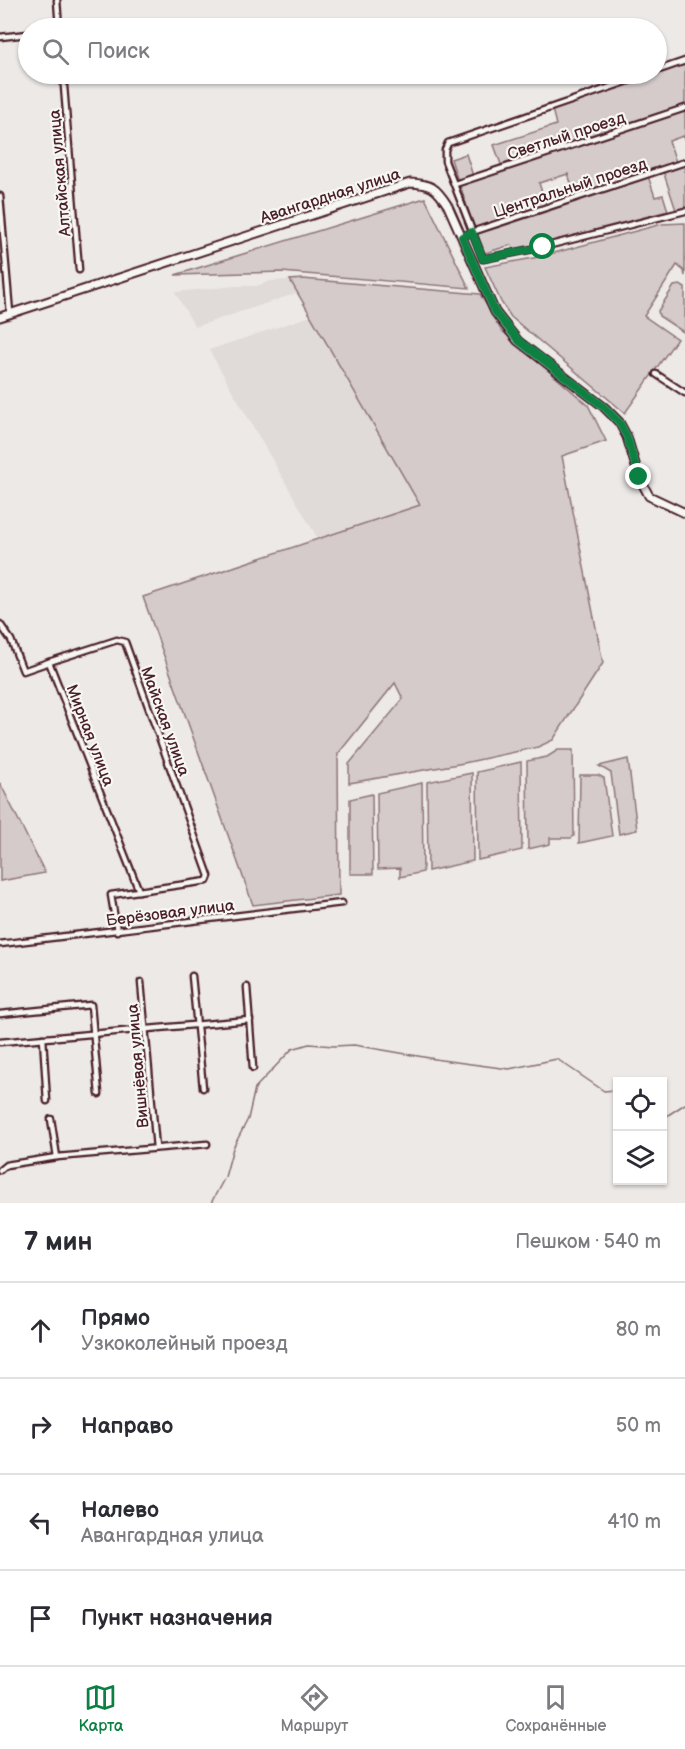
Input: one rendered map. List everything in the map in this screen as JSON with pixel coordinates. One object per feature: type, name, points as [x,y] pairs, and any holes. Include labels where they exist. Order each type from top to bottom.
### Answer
[{"type":"main road","name":"Авангардная улица","points":[[0,316],[410,183],[428,184],[440,193],[448,206],[495,312],[519,341],[604,407],[619,422],[627,437],[639,477],[649,496],[685,513]]},
{"type":"street","points":[[57,0],[58,18]]},
{"type":"street","points":[[0,37],[18,35]]},
{"type":"street","points":[[667,67],[685,61]]},
{"type":"street","name":"Алтайская улица","points":[[64,84],[79,270]]},
{"type":"street","points":[[620,84],[448,143],[445,150],[445,161],[483,259],[543,247],[685,211]]},
{"type":"street","name":"Светлый проезд","points":[[455,184],[685,108]]},
{"type":"street","name":"Центральный проезд","points":[[462,237],[685,162]]},
{"type":"street","points":[[0,196],[9,313]]},
{"type":"street","points":[[656,374],[685,393]]},
{"type":"street","points":[[0,624],[10,640],[23,671],[50,662]]},
{"type":"street","name":"Майская улица","points":[[50,662],[117,640],[125,642],[209,876],[207,882],[139,891]]},
{"type":"street","name":"Мирная улица","points":[[50,662],[139,891]]},
{"type":"street","points":[[117,931],[111,895],[139,891]]},
{"type":"street","name":"Берёзовая улица","points":[[0,944],[342,903]]},
{"type":"street","points":[[192,976],[202,1088]]},
{"type":"street","name":"Вишнёвая улица","points":[[141,982],[156,1148]]},
{"type":"street","points":[[247,987],[253,1068]]},
{"type":"street","points":[[0,1014],[91,1005],[99,1094]]},
{"type":"street","points":[[0,1042],[250,1020]]},
{"type":"street","points":[[43,1038],[47,1101]]},
{"type":"street","points":[[51,1119],[57,1157]]},
{"type":"street","points":[[0,1170],[6,1165],[57,1157],[207,1144]]},
{"type":"shaded area","points":[[685,63],[685,106],[502,167],[494,145],[556,125],[552,109],[624,84],[667,84],[667,69]]},
{"type":"shaded area","points":[[685,111],[685,141],[683,136],[669,141],[676,162],[575,195],[568,174],[539,183],[546,205],[474,228],[460,185]]},
{"type":"shaded area","points":[[466,154],[473,176],[458,181],[451,159]]},
{"type":"shaded area","points":[[685,164],[685,207],[676,210],[663,171]]},
{"type":"shaded area","points":[[648,176],[655,197],[663,195],[668,211],[541,244],[513,249],[511,245],[482,254],[475,233]]},
{"type":"shaded area","points":[[425,198],[469,288],[282,272],[175,275]]},
{"type":"shaded area","points":[[685,223],[685,276],[684,271],[677,265],[644,316],[677,339],[625,413],[511,317],[501,302],[485,267],[539,257],[662,224]]},
{"type":"shaded area","points":[[303,279],[480,294],[501,330],[588,405],[606,441],[562,456],[603,663],[553,740],[538,747],[464,763],[349,783],[349,764],[403,699],[395,683],[338,754],[339,895],[253,905],[143,597],[420,505],[290,280]]},
{"type":"shaded area","points":[[290,280],[297,293],[195,327],[175,292],[257,286],[271,281]]},
{"type":"shaded area","points":[[680,285],[685,288],[685,333],[659,316],[658,311],[674,286]]},
{"type":"shaded area","points":[[311,316],[420,505],[318,539],[209,350]]},
{"type":"shaded area","points":[[558,750],[573,750],[574,836],[550,838],[550,844],[528,849],[527,761],[547,757]]},
{"type":"shaded area","points":[[628,759],[637,830],[619,834],[611,773],[599,766]]},
{"type":"shaded area","points":[[521,762],[522,850],[478,860],[477,772]]},
{"type":"shaded area","points":[[472,773],[473,861],[428,871],[427,782]]},
{"type":"shaded area","points":[[580,775],[598,775],[604,778],[612,836],[579,843]]},
{"type":"shaded area","points":[[0,783],[45,873],[0,881]]},
{"type":"shaded area","points":[[422,783],[423,872],[400,877],[400,868],[378,869],[377,793]]},
{"type":"shaded area","points":[[372,794],[373,874],[350,874],[350,799]]},
{"type":"waterway","points":[[211,1203],[225,1177],[233,1148],[248,1119],[255,1088],[292,1049],[309,1044],[354,1045],[509,1069],[557,1059],[604,1091],[613,1090]]},
{"type":"waterway","points":[[667,1116],[685,1104]]},
{"type":"route","points":[[543,247],[483,259],[472,232],[462,237],[495,312],[519,341],[604,407],[619,422],[627,437],[639,477]]}]
